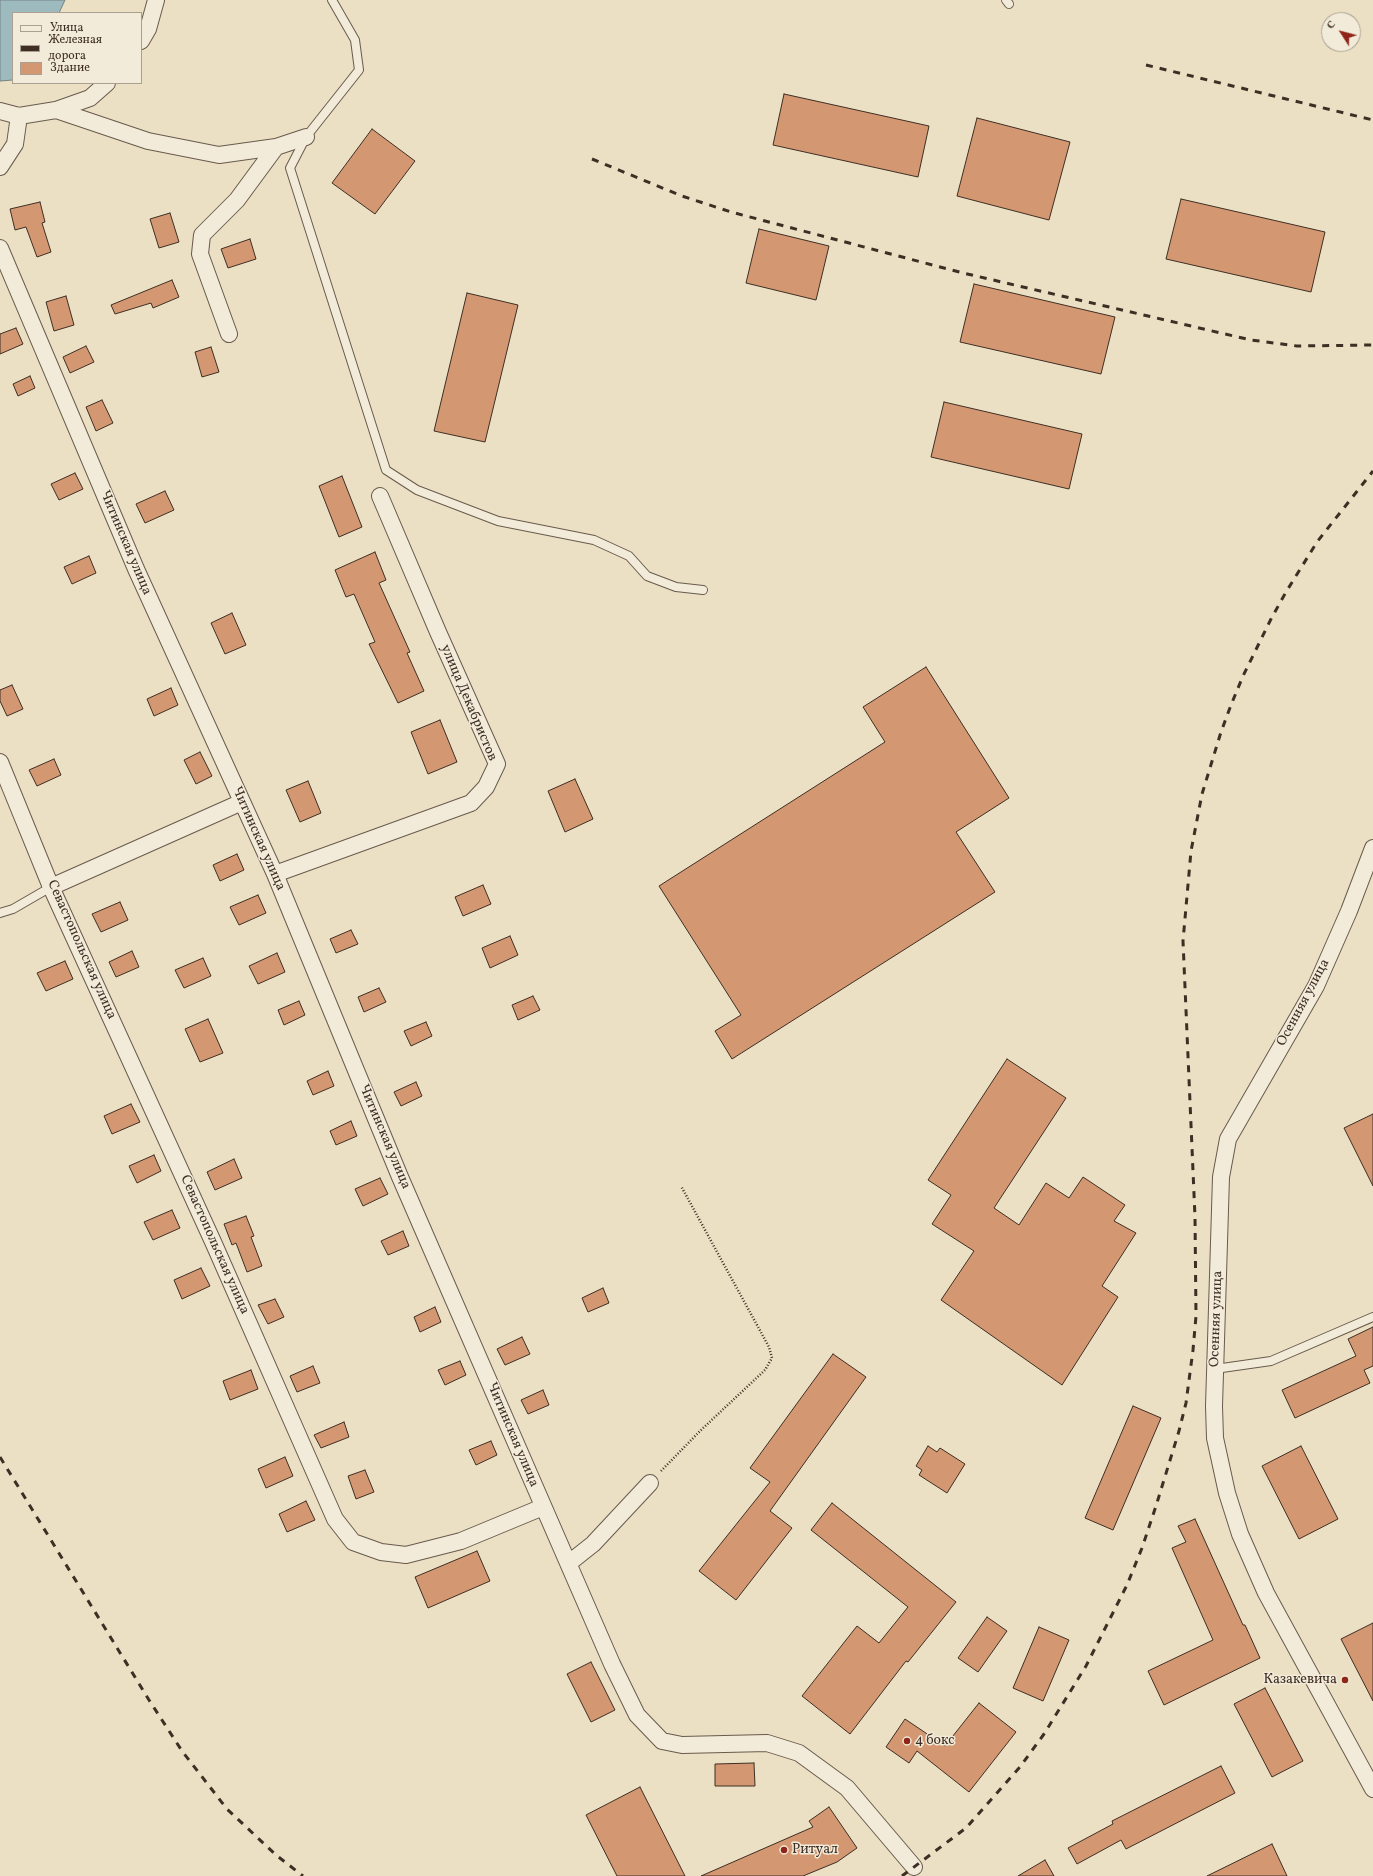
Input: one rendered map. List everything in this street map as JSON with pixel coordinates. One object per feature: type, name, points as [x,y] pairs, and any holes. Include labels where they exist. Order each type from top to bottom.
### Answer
[{"type":"street","points":[[142,38],[148,29],[156,0]]},
{"type":"street","points":[[0,111],[19,116],[56,110],[90,98],[106,84]]},
{"type":"street","points":[[56,110],[148,141],[220,155],[276,147],[306,137]]},
{"type":"street","points":[[0,167],[15,144],[19,116]]},
{"type":"street","points":[[229,334],[200,254],[202,235],[237,200],[276,147]]},
{"type":"street","name":"Читинская улица","points":[[0,248],[136,569],[275,874],[400,1177],[543,1507],[612,1664],[637,1715],[662,1741],[682,1745],[767,1743],[799,1753],[847,1788],[914,1867]]},
{"type":"street","name":"улица Декабристов","points":[[275,874],[471,803],[486,787],[497,764],[438,632],[380,496]]},
{"type":"street","name":"Севастопольская улица","points":[[0,762],[51,887],[214,1244],[335,1519],[353,1542],[381,1552],[406,1555],[461,1541],[543,1507]]},
{"type":"street","points":[[51,887],[242,802]]},
{"type":"street","name":"Осенняя улица","points":[[1373,848],[1349,911],[1316,986],[1228,1139],[1220,1177],[1214,1406],[1215,1438],[1227,1493],[1240,1534],[1266,1593],[1373,1789]]},
{"type":"street","points":[[568,1563],[593,1544],[650,1483]]},
{"type":"lane","points":[[332,0],[355,40],[359,70],[306,137],[290,168],[386,470],[417,490],[498,520],[594,540],[628,556],[647,576],[676,587],[703,590]]},
{"type":"lane","points":[[0,913],[13,909],[51,887]]},
{"type":"lane","points":[[1215,1369],[1271,1361],[1373,1317]]},
{"type":"path","points":[[650,1483],[700,1431],[765,1370],[772,1358],[769,1347],[681,1186]]},
{"type":"water","points":[[0,0],[65,0],[59,12],[12,12],[12,80],[0,81]]},
{"type":"building","points":[[784,94],[929,126],[918,177],[773,145]]},
{"type":"building","points":[[977,118],[1070,142],[1049,220],[957,196]]},
{"type":"building","points":[[372,129],[415,161],[375,214],[332,183]]},
{"type":"building","points":[[1181,199],[1325,232],[1311,292],[1166,259]]},
{"type":"building","points":[[40,202],[45,222],[42,223],[51,252],[37,257],[26,227],[15,230],[10,209]]},
{"type":"building","points":[[170,213],[179,242],[159,248],[150,219]]},
{"type":"building","points":[[759,229],[829,246],[816,300],[746,283]]},
{"type":"building","points":[[250,239],[256,259],[228,268],[221,249]]},
{"type":"building","points":[[172,280],[179,297],[153,308],[151,303],[115,314],[111,305]]},
{"type":"building","points":[[974,284],[1115,317],[1101,374],[960,342]]},
{"type":"building","points":[[467,293],[518,305],[485,442],[434,431]]},
{"type":"building","points":[[66,296],[74,325],[54,331],[46,302]]},
{"type":"building","points":[[16,328],[23,344],[0,354],[0,334]]},
{"type":"building","points":[[86,346],[94,362],[70,373],[63,357]]},
{"type":"building","points":[[211,347],[219,372],[202,377],[195,352]]},
{"type":"building","points":[[30,376],[35,388],[18,396],[13,384]]},
{"type":"building","points":[[102,400],[113,423],[96,431],[86,407]]},
{"type":"building","points":[[944,402],[1082,434],[1069,489],[931,457]]},
{"type":"building","points":[[75,473],[83,489],[59,500],[51,484]]},
{"type":"building","points":[[342,476],[362,527],[339,537],[319,486]]},
{"type":"building","points":[[165,491],[174,510],[145,523],[136,504]]},
{"type":"building","points":[[375,552],[386,580],[379,583],[410,652],[407,653],[424,691],[398,703],[369,644],[375,642],[354,594],[346,597],[335,570]]},
{"type":"building","points":[[89,556],[96,573],[72,584],[64,567]]},
{"type":"building","points":[[232,613],[246,645],[225,654],[211,623]]},
{"type":"building","points":[[926,667],[1009,798],[956,832],[995,892],[732,1059],[715,1031],[741,1015],[659,886],[885,742],[863,707]]},
{"type":"building","points":[[12,685],[23,709],[7,716],[0,701],[0,690]]},
{"type":"building","points":[[171,688],[178,705],[154,716],[147,699]]},
{"type":"building","points":[[440,720],[457,762],[428,774],[411,732]]},
{"type":"building","points":[[200,752],[212,776],[196,784],[184,760]]},
{"type":"building","points":[[54,759],[61,775],[37,786],[29,770]]},
{"type":"building","points":[[575,779],[593,819],[565,832],[548,791]]},
{"type":"building","points":[[308,781],[321,813],[300,822],[286,790]]},
{"type":"building","points":[[237,854],[244,870],[220,881],[213,865]]},
{"type":"building","points":[[483,885],[491,904],[463,916],[455,897]]},
{"type":"building","points":[[258,895],[266,913],[239,925],[230,907]]},
{"type":"building","points":[[120,902],[128,920],[101,932],[92,914]]},
{"type":"building","points":[[351,930],[358,944],[336,953],[330,939]]},
{"type":"building","points":[[510,936],[518,955],[490,968],[482,948]]},
{"type":"building","points":[[132,951],[139,967],[116,977],[109,962]]},
{"type":"building","points":[[277,953],[285,972],[258,984],[249,966]]},
{"type":"building","points":[[203,958],[211,976],[184,988],[175,970]]},
{"type":"building","points":[[65,961],[73,979],[46,991],[37,973]]},
{"type":"building","points":[[379,988],[386,1002],[364,1012],[358,997]]},
{"type":"building","points":[[533,996],[540,1010],[518,1020],[512,1005]]},
{"type":"building","points":[[299,1001],[305,1015],[284,1025],[278,1010]]},
{"type":"building","points":[[208,1019],[223,1053],[200,1062],[185,1029]]},
{"type":"building","points":[[426,1022],[432,1036],[411,1046],[404,1031]]},
{"type":"building","points":[[1007,1059],[1066,1098],[994,1208],[1019,1225],[1046,1183],[1069,1198],[1083,1177],[1125,1205],[1114,1221],[1136,1233],[1102,1286],[1118,1297],[1062,1385],[941,1300],[974,1251],[932,1224],[951,1195],[928,1180]]},
{"type":"building","points":[[328,1071],[334,1086],[313,1095],[307,1081]]},
{"type":"building","points":[[416,1082],[422,1096],[401,1106],[394,1092]]},
{"type":"building","points":[[131,1104],[140,1122],[112,1134],[104,1116]]},
{"type":"building","points":[[1373,1114],[1373,1186],[1344,1128]]},
{"type":"building","points":[[351,1121],[357,1136],[336,1145],[330,1131]]},
{"type":"building","points":[[154,1155],[161,1171],[137,1183],[129,1166]]},
{"type":"building","points":[[234,1159],[242,1178],[215,1190],[207,1172]]},
{"type":"building","points":[[380,1178],[388,1194],[363,1206],[355,1189]]},
{"type":"building","points":[[172,1210],[180,1228],[153,1240],[144,1222]]},
{"type":"building","points":[[246,1216],[254,1236],[251,1237],[262,1266],[247,1272],[236,1243],[232,1245],[224,1224]]},
{"type":"building","points":[[403,1231],[409,1246],[388,1255],[381,1241]]},
{"type":"building","points":[[201,1268],[210,1286],[182,1299],[174,1280]]},
{"type":"building","points":[[603,1288],[609,1303],[588,1312],[582,1298]]},
{"type":"building","points":[[275,1299],[284,1317],[268,1324],[258,1305]]},
{"type":"building","points":[[435,1307],[441,1322],[420,1332],[414,1317]]},
{"type":"building","points":[[1373,1327],[1373,1366],[1364,1370],[1370,1383],[1295,1418],[1282,1390],[1356,1356],[1348,1339]]},
{"type":"building","points":[[522,1337],[530,1354],[505,1365],[497,1349]]},
{"type":"building","points":[[833,1354],[866,1377],[770,1511],[792,1528],[736,1600],[699,1571],[770,1482],[750,1468]]},
{"type":"building","points":[[460,1361],[466,1375],[445,1385],[438,1370]]},
{"type":"building","points":[[313,1366],[320,1383],[297,1392],[290,1376]]},
{"type":"building","points":[[251,1370],[258,1389],[230,1400],[223,1381]]},
{"type":"building","points":[[543,1390],[549,1405],[528,1414],[521,1400]]},
{"type":"building","points":[[1133,1406],[1161,1418],[1113,1530],[1085,1518]]},
{"type":"building","points":[[344,1422],[349,1437],[321,1448],[314,1435]]},
{"type":"building","points":[[491,1441],[497,1455],[476,1465],[469,1450]]},
{"type":"building","points":[[928,1446],[937,1452],[940,1448],[965,1464],[947,1493],[919,1475],[922,1470],[916,1466]]},
{"type":"building","points":[[1301,1446],[1338,1519],[1299,1539],[1262,1466]]},
{"type":"building","points":[[285,1457],[293,1476],[266,1488],[258,1469]]},
{"type":"building","points":[[365,1470],[374,1492],[356,1499],[348,1476]]},
{"type":"building","points":[[306,1501],[315,1520],[287,1532],[279,1514]]},
{"type":"building","points":[[832,1503],[956,1602],[908,1662],[906,1661],[850,1734],[802,1696],[857,1626],[879,1643],[908,1607],[811,1530]]},
{"type":"building","points":[[1195,1519],[1243,1625],[1245,1625],[1260,1658],[1164,1705],[1148,1671],[1213,1640],[1172,1548],[1186,1542],[1178,1526]]},
{"type":"building","points":[[477,1551],[490,1581],[428,1608],[415,1577]]},
{"type":"building","points":[[987,1617],[1007,1631],[978,1672],[958,1658]]},
{"type":"building","points":[[1373,1623],[1373,1701],[1341,1639]]},
{"type":"building","points":[[1039,1627],[1069,1640],[1043,1701],[1013,1688]]},
{"type":"building","points":[[591,1662],[615,1710],[591,1722],[567,1674]]},
{"type":"building","points":[[1265,1688],[1303,1761],[1272,1777],[1234,1704]]},
{"type":"building","points":[[979,1703],[1016,1732],[969,1792],[917,1751],[909,1763],[886,1747],[905,1719],[945,1746]]},
{"type":"building","points":[[754,1763],[755,1786],[715,1786],[715,1764]]},
{"type":"building","points":[[1221,1766],[1235,1793],[1126,1849],[1121,1840],[1077,1864],[1068,1848],[1113,1824],[1112,1821]]},
{"type":"building","points":[[640,1787],[685,1876],[617,1876],[586,1815]]},
{"type":"building","points":[[829,1807],[857,1848],[837,1862],[803,1876],[701,1876],[813,1827],[809,1821]]},
{"type":"building","points":[[1272,1844],[1287,1876],[1207,1876]]},
{"type":"building","points":[[1045,1860],[1054,1876],[1018,1876]]},
{"type":"railway","points":[[1146,65],[1373,120]]},
{"type":"railway","points":[[592,159],[682,196],[731,212],[963,273],[1251,340],[1297,346],[1373,345]]},
{"type":"railway","points":[[902,1876],[966,1828],[1020,1767],[1044,1734],[1086,1666],[1127,1585],[1142,1548],[1179,1431],[1186,1403],[1196,1316],[1195,1217],[1183,941],[1191,851],[1202,794],[1231,705],[1243,676],[1271,619],[1317,542],[1373,471]]},
{"type":"railway","points":[[0,1457],[149,1700],[182,1751],[227,1809],[276,1855],[303,1876]]},
{"type":"place","name":"Казакевича","points":[[1345,1680]]},
{"type":"place","name":"4 бокс","points":[[907,1741]]},
{"type":"place","name":"Ритуал","points":[[784,1850]]}]
